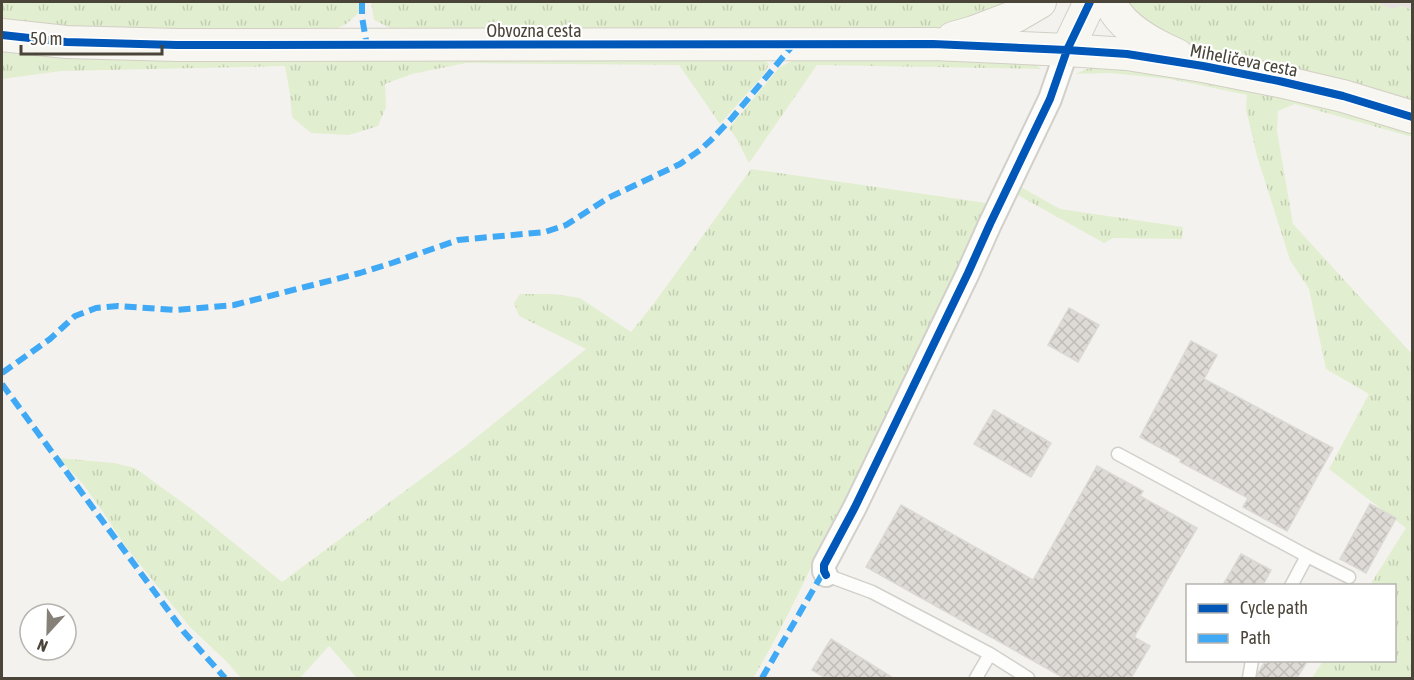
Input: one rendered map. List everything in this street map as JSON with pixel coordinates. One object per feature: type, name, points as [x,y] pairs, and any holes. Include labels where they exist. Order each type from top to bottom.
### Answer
[{"type":"street","points":[[933,44],[1017,16],[1040,2]]},
{"type":"street","points":[[826,575],[824,565],[855,507],[968,273],[1050,99],[1067,50],[1090,2]]},
{"type":"street","points":[[1110,2],[1130,28],[1171,52],[1203,66]]},
{"type":"street","name":"Obvozna cesta","points":[[2,35],[66,42],[177,45],[933,44],[1067,50]]},
{"type":"street","name":"Miheličeva cesta","points":[[1067,50],[1127,54],[1203,66],[1290,83],[1413,117]]},
{"type":"lane","points":[[1118,454],[1349,577]]},
{"type":"lane","points":[[1292,584],[1307,556]]},
{"type":"lane","points":[[826,575],[872,592],[990,654],[1028,678]]},
{"type":"lane","points":[[976,678],[990,654]]},
{"type":"lane","points":[[1249,678],[1252,662]]},
{"type":"shaded area","points":[[1376,2],[1412,2],[1412,10],[1402,6],[1391,9]]},
{"type":"green space","points":[[2,2],[361,2],[361,11],[346,24],[325,34],[151,32],[2,22]]},
{"type":"green space","points":[[371,2],[1024,2],[947,29],[418,34],[390,28],[374,20]]},
{"type":"green space","points":[[1123,2],[1376,2],[1391,9],[1402,6],[1412,10],[1412,101],[1157,35]]},
{"type":"green space","points":[[2,44],[762,57],[769,64],[765,73],[720,124],[679,65],[466,63],[412,74],[385,84],[386,107],[378,126],[349,135],[311,133],[292,117],[285,66],[62,71],[2,79]]},
{"type":"green space","points":[[817,54],[1029,61],[1041,69],[817,65],[749,163],[729,128],[779,68],[793,60]]},
{"type":"green space","points":[[1092,67],[1146,70],[1232,81],[1412,128],[1412,137],[1295,104],[1278,111],[1277,131],[1293,224],[1412,354],[1412,678],[1312,678],[1322,662],[1396,662],[1396,584],[1371,584],[1406,528],[1329,469],[1369,394],[1326,369],[1309,289],[1290,260],[1257,156],[1246,109],[1247,95],[1170,79],[1110,73],[1075,74]]},
{"type":"green space","points":[[751,169],[993,204],[793,604],[753,678],[357,678],[329,646],[300,678],[241,678],[190,627],[126,547],[83,484],[58,458],[114,463],[135,468],[197,513],[282,582],[467,445],[586,349],[519,316],[514,303],[520,294],[554,294],[580,298],[631,332]]},
{"type":"green space","points":[[1019,186],[1060,209],[1183,227],[1182,239],[1113,238],[1104,243],[1016,194]]},
{"type":"building","points":[[1069,308],[1099,325],[1078,362],[1048,345]]},
{"type":"building","points":[[1191,341],[1217,355],[1204,379],[1333,448],[1287,531],[1243,507],[1248,498],[1180,462],[1181,459],[1140,437]]},
{"type":"building","points":[[994,410],[1051,443],[1031,477],[974,444]]},
{"type":"building","points":[[1097,466],[1143,491],[1140,496],[1197,528],[1134,637],[1150,646],[1131,678],[1064,678],[866,567],[901,505],[1033,580]]},
{"type":"building","points":[[1370,504],[1396,518],[1366,573],[1340,559]]},
{"type":"building","points":[[1241,554],[1271,570],[1264,584],[1224,584]]},
{"type":"building","points":[[831,639],[893,678],[826,678],[812,670]]},
{"type":"building","points":[[1265,662],[1307,662],[1297,678],[1257,678]]},
{"type":"marked path","points":[[362,2],[367,46]]},
{"type":"marked path","points":[[2,373],[50,339],[75,316],[96,308],[118,306],[176,310],[234,305],[360,273],[458,240],[545,232],[566,225],[608,198],[680,164],[700,150],[732,118],[793,45]]},
{"type":"marked path","points":[[2,384],[184,632],[225,678]]},
{"type":"marked path","points":[[762,678],[824,571]]},
{"type":"cycle path","points":[[826,575],[824,565],[855,507],[968,273],[1050,99],[1067,50],[1090,2]]},
{"type":"cycle path","points":[[2,35],[66,42],[177,45],[933,44],[1067,50],[1127,54],[1203,66],[1343,96],[1412,117]]}]
